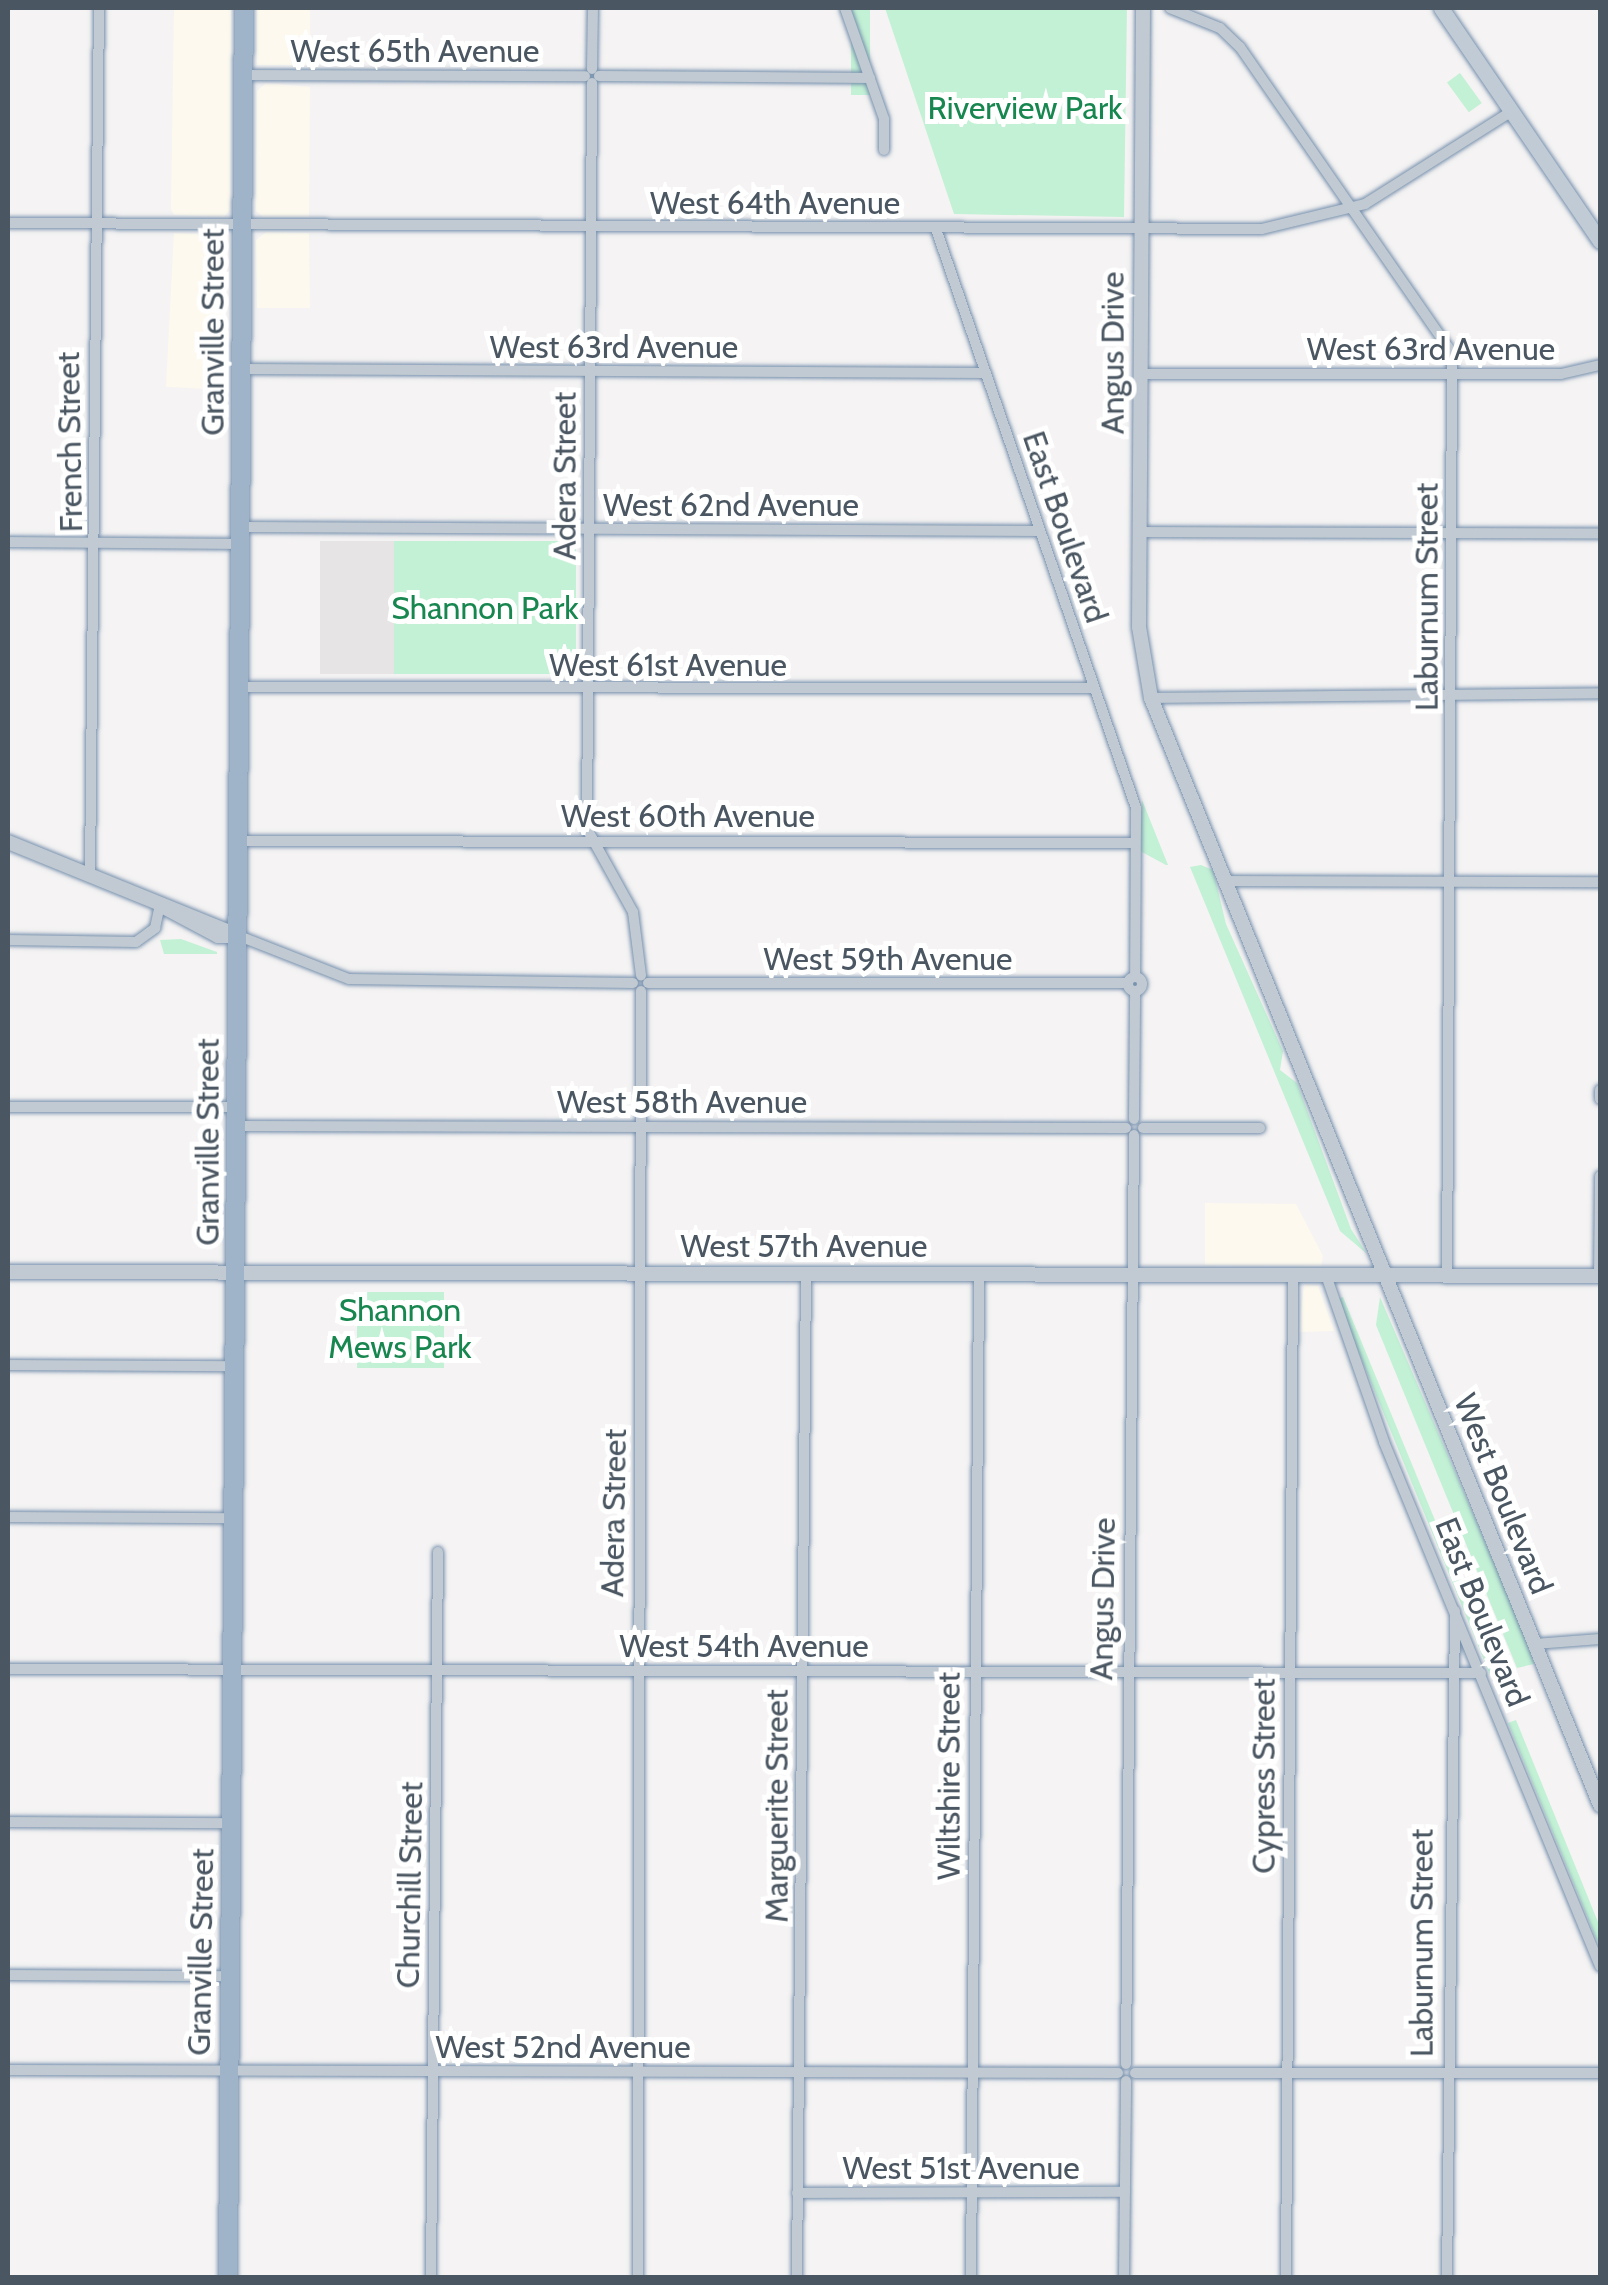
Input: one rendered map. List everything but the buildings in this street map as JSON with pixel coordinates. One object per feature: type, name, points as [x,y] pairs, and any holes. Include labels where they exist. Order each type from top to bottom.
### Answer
[{"type":"highway","name":"Granville Street","points":[[228,2278],[244,8]]},
{"type":"main road","points":[[1441,8],[1600,242]]},
{"type":"street","name":"French Street","points":[[90,876],[99,8]]},
{"type":"street","name":"Adera Street","points":[[593,8],[587,222],[587,829],[633,912],[641,983],[638,2278]]},
{"type":"street","points":[[845,8],[884,119],[884,150]]},
{"type":"street","name":"Angus Drive","points":[[1143,8],[1139,628],[1151,698]]},
{"type":"street","name":"Laburnum Street","points":[[1170,8],[1187,10],[1240,47],[1448,347],[1454,375],[1448,1275]]},
{"type":"street","name":"West 65th Avenue","points":[[244,75],[870,78]]},
{"type":"street","name":"West 64th Avenue","points":[[8,223],[587,222],[1262,230],[1354,208],[1410,180],[1512,111]]},
{"type":"street","name":"East Boulevard","points":[[936,229],[1136,808],[1135,843]]},
{"type":"street","name":"West 63rd Avenue","points":[[1140,374],[1561,374],[1600,364]]},
{"type":"street","name":"West 63rd Avenue","points":[[243,370],[986,372]]},
{"type":"street","name":"West 62nd Avenue","points":[[8,542],[590,529],[1040,531]]},
{"type":"street","points":[[1140,532],[1600,534]]},
{"type":"street","name":"West 61st Avenue","points":[[241,687],[1094,688]]},
{"type":"street","points":[[1151,698],[1600,694]]},
{"type":"street","name":"West Boulevard","points":[[1151,698],[1600,1805]]},
{"type":"street","name":"West 60th Avenue","points":[[240,841],[1135,843]]},
{"type":"street","points":[[8,842],[160,905],[168,915],[218,936],[239,936]]},
{"type":"street","name":"Angus Drive","points":[[1124,2278],[1135,843]]},
{"type":"street","points":[[1224,881],[1600,882]]},
{"type":"street","points":[[8,940],[136,942],[155,928],[160,905]]},
{"type":"street","name":"West 59th Avenue","points":[[239,936],[312,970],[374,982],[1133,984]]},
{"type":"street","points":[[1600,1090],[1600,1100]]},
{"type":"street","points":[[8,1107],[238,1107]]},
{"type":"street","name":"West 58th Avenue","points":[[238,1126],[1260,1128]]},
{"type":"street","points":[[1600,1176],[1600,1276]]},
{"type":"street","name":"West 57th Avenue","points":[[8,1272],[1600,1276]]},
{"type":"street","name":"Marguerite Street","points":[[797,2278],[806,1274]]},
{"type":"street","name":"Wiltshire Street","points":[[971,2278],[979,1274]]},
{"type":"street","name":"Cypress Street","points":[[1286,2278],[1293,1275]]},
{"type":"street","name":"East Boulevard","points":[[1326,1275],[1378,1424],[1600,1966]]},
{"type":"street","points":[[8,1365],[236,1366]]},
{"type":"street","points":[[8,1517],[235,1518]]},
{"type":"street","name":"Churchill Street","points":[[431,2278],[438,1552]]},
{"type":"street","name":"Laburnum Street","points":[[1447,2278],[1450,1673],[1455,1611]]},
{"type":"street","points":[[1534,1644],[1600,1639]]},
{"type":"street","name":"West 54th Avenue","points":[[8,1669],[1480,1673]]},
{"type":"street","points":[[8,1822],[232,1824]]},
{"type":"street","points":[[8,1975],[231,1976]]},
{"type":"street","name":"West 52nd Avenue","points":[[8,2070],[1600,2073]]},
{"type":"street","name":"West 51st Avenue","points":[[798,2193],[1125,2192]]},
{"type":"shaded area","points":[[174,8],[231,8],[230,210],[224,217],[174,215],[171,209]]},
{"type":"shaded area","points":[[257,8],[310,8],[310,65],[257,65]]},
{"type":"shaded area","points":[[266,83],[310,87],[309,217],[263,217],[256,211],[257,91]]},
{"type":"shaded area","points":[[266,232],[309,233],[310,308],[257,308],[256,240]]},
{"type":"shaded area","points":[[174,233],[229,236],[221,390],[166,387]]},
{"type":"shaded area","points":[[320,541],[394,541],[394,674],[320,674]]},
{"type":"shaded area","points":[[1205,1203],[1296,1204],[1323,1256],[1321,1266],[1205,1265]]},
{"type":"shaded area","points":[[1304,1284],[1318,1286],[1334,1331],[1299,1332]]},
{"type":"green space","points":[[851,8],[870,8],[870,95],[851,95]]},
{"type":"green space","name":"Riverview Park","points":[[885,8],[1127,8],[1124,217],[954,214]]},
{"type":"green space","points":[[1460,73],[1482,103],[1469,112],[1447,82]]},
{"type":"green space","name":"Shannon Park","points":[[394,541],[576,541],[576,674],[394,674]]},
{"type":"green space","points":[[1142,800],[1168,865],[1140,851]]},
{"type":"green space","points":[[1201,865],[1213,870],[1226,924],[1283,1051],[1280,1070],[1297,1083],[1351,1229],[1367,1254],[1340,1231],[1190,867]]},
{"type":"green space","points":[[181,939],[217,954],[164,954],[160,940]]},
{"type":"green space","name":"Shannon Mews Park","points":[[357,1292],[444,1292],[444,1368],[357,1368]]},
{"type":"green space","points":[[1343,1297],[1498,1673],[1490,1675],[1337,1299]]},
{"type":"green space","points":[[1380,1297],[1529,1644],[1534,1664],[1517,1668],[1376,1325]]},
{"type":"green space","points":[[1516,1720],[1600,1927],[1600,1948],[1508,1723]]}]
